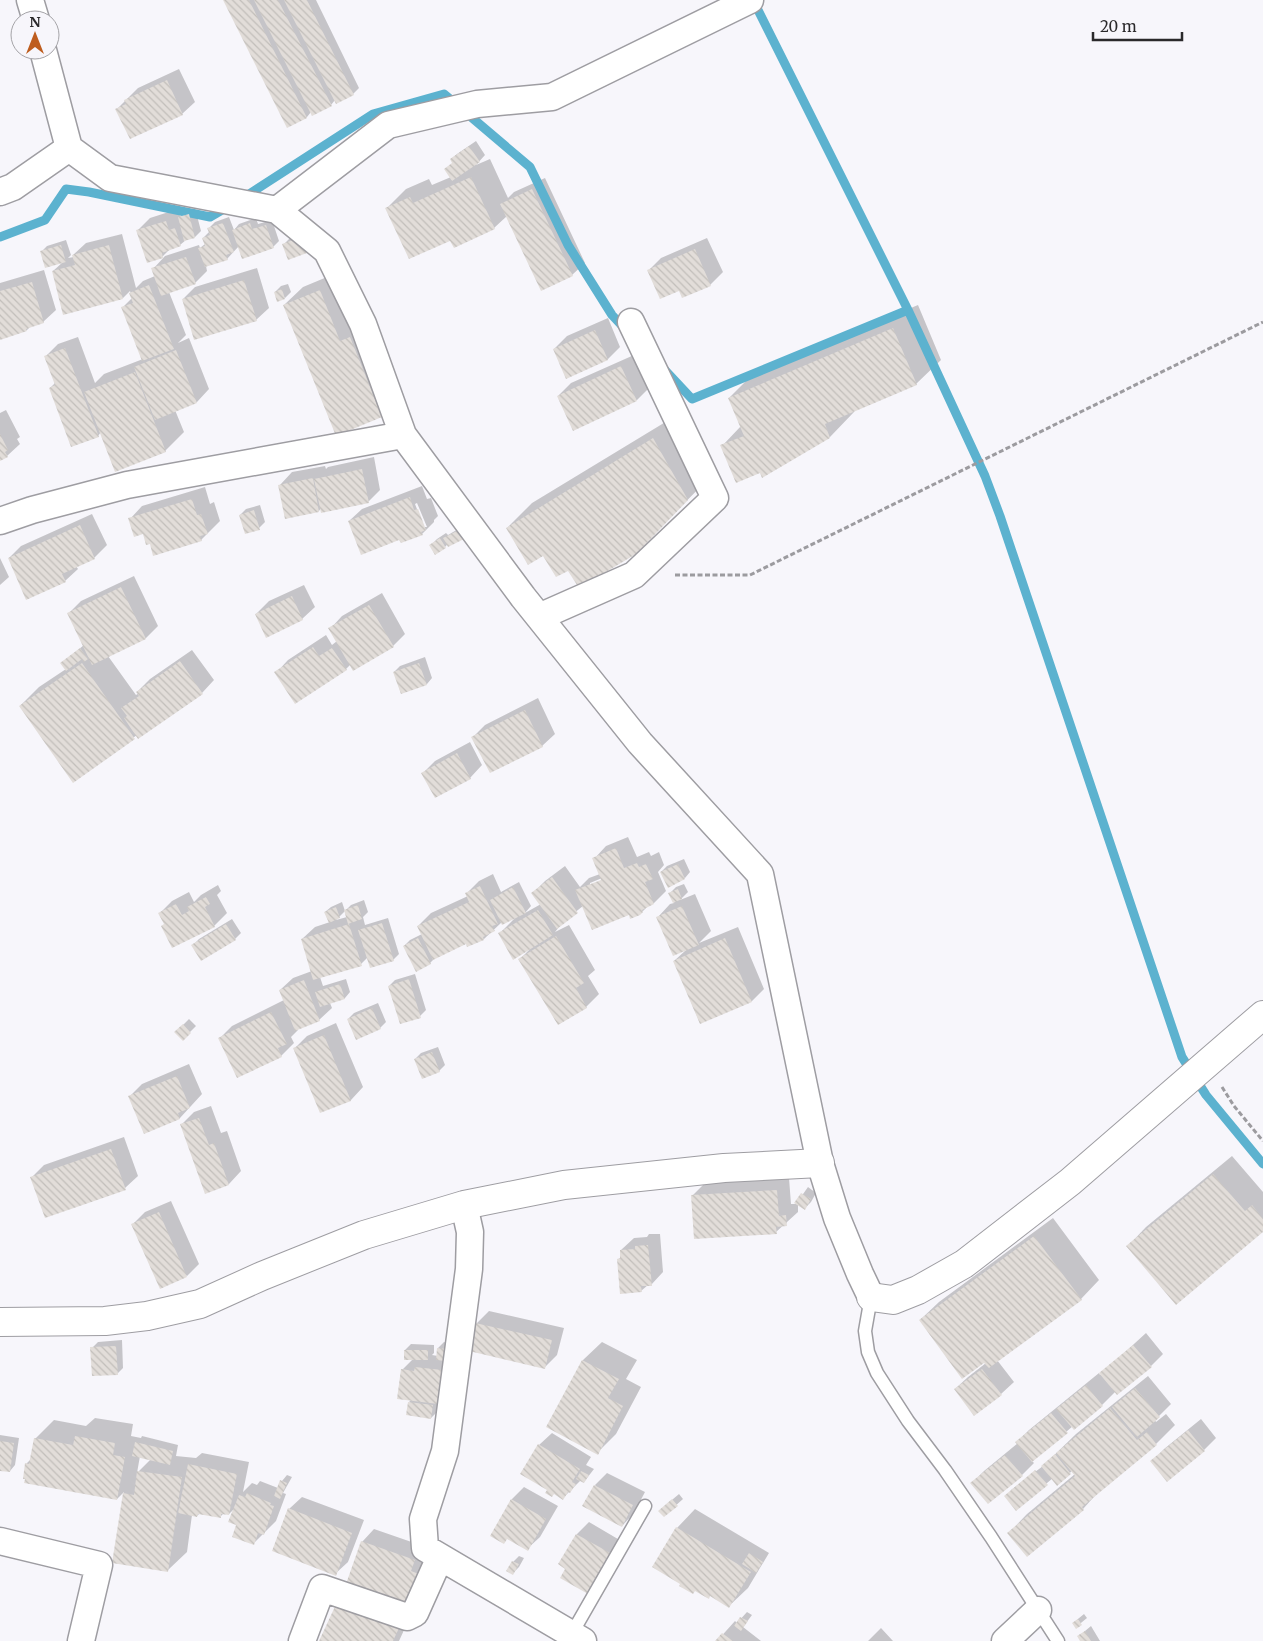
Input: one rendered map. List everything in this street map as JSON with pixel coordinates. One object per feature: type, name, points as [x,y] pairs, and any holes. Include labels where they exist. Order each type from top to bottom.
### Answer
[{"type":"street","points":[[277,210],[388,125],[478,104],[552,97],[750,0]]},
{"type":"street","points":[[47,60],[70,148],[110,178],[277,210],[327,251],[363,324],[403,435],[539,617],[640,743],[760,874],[820,1163],[837,1218],[871,1297],[893,1300],[918,1290],[964,1264],[1070,1182],[1263,1015]]},
{"type":"street","points":[[0,192],[13,187],[70,148]]},
{"type":"street","points":[[539,617],[634,575],[715,498],[631,322]]},
{"type":"street","points":[[0,521],[32,510],[127,485],[403,435]]},
{"type":"street","points":[[0,1322],[105,1321],[147,1316],[200,1304],[262,1276],[364,1235],[464,1205],[564,1185],[724,1168],[820,1163]]},
{"type":"street","points":[[464,1205],[470,1232],[468,1279],[445,1451],[423,1519],[425,1548],[577,1638]]},
{"type":"street","points":[[0,1541],[99,1565],[81,1641]]},
{"type":"street","points":[[302,1641],[322,1588],[407,1617],[415,1613],[440,1557]]},
{"type":"street","points":[[1005,1641],[1038,1610]]},
{"type":"lane","points":[[871,1297],[865,1331],[868,1352],[877,1374],[908,1421],[991,1537],[1058,1641]]},
{"type":"lane","points":[[577,1638],[645,1506]]},
{"type":"path","points":[[634,575],[750,574],[1263,322]]},
{"type":"path","points":[[1207,1063],[1234,1106],[1263,1141]]},
{"type":"building","points":[[223,0],[249,0],[307,118],[287,128]]},
{"type":"building","points":[[254,0],[278,0],[332,106],[312,116]]},
{"type":"building","points":[[284,0],[307,0],[354,95],[336,104]]},
{"type":"building","points":[[167,80],[183,115],[130,139],[115,109],[126,104],[124,100]]},
{"type":"building","points":[[469,146],[480,162],[452,181],[444,169],[452,163],[450,159]]},
{"type":"building","points":[[471,177],[495,229],[454,248],[450,241],[409,259],[385,208],[410,197],[413,203]]},
{"type":"building","points":[[532,189],[573,276],[541,291],[500,204]]},
{"type":"building","points":[[189,214],[195,238],[184,241],[178,217]]},
{"type":"building","points":[[166,221],[169,230],[175,228],[181,246],[162,253],[163,258],[147,263],[136,230]]},
{"type":"building","points":[[223,223],[234,252],[226,255],[228,260],[205,267],[198,248],[205,246],[202,238],[210,235],[207,228]]},
{"type":"building","points":[[250,223],[252,229],[266,225],[274,248],[242,259],[232,230]]},
{"type":"building","points":[[293,240],[307,253],[288,260],[282,244]]},
{"type":"building","points":[[61,245],[66,262],[45,268],[40,251]]},
{"type":"building","points":[[109,245],[123,299],[63,315],[52,271],[75,265],[72,255]]},
{"type":"building","points":[[695,249],[711,286],[682,298],[679,291],[660,299],[647,270]]},
{"type":"building","points":[[186,257],[196,284],[161,296],[151,268]]},
{"type":"building","points":[[244,280],[257,321],[194,340],[182,299]]},
{"type":"building","points":[[32,282],[44,323],[0,340],[0,291]]},
{"type":"building","points":[[149,285],[174,349],[142,361],[121,307],[133,303],[129,293]]},
{"type":"building","points":[[282,289],[285,299],[277,302],[274,292]]},
{"type":"building","points":[[320,290],[340,341],[350,337],[382,417],[336,436],[283,305]]},
{"type":"building","points":[[893,328],[917,385],[825,424],[830,438],[762,478],[760,473],[736,483],[720,445],[744,436],[728,398]]},
{"type":"building","points":[[595,330],[608,360],[566,379],[553,349]]},
{"type":"building","points":[[65,348],[99,437],[71,447],[49,388],[55,385],[44,356]]},
{"type":"building","points":[[176,350],[197,403],[155,420],[134,367]]},
{"type":"building","points":[[621,366],[637,401],[573,431],[557,396]]},
{"type":"building","points":[[135,372],[166,452],[115,472],[84,392]]},
{"type":"building","points":[[0,434],[8,450],[5,452],[8,457],[0,461]]},
{"type":"building","points":[[653,438],[688,500],[636,554],[579,588],[568,571],[556,577],[543,556],[528,565],[506,528]]},
{"type":"building","points":[[362,469],[369,503],[321,513],[314,479]]},
{"type":"building","points":[[313,478],[319,512],[285,519],[278,485]]},
{"type":"building","points":[[410,497],[414,510],[418,509],[426,530],[421,532],[423,535],[401,543],[399,540],[361,555],[348,521]]},
{"type":"building","points":[[192,499],[197,515],[201,514],[208,534],[200,536],[202,541],[153,556],[150,544],[146,545],[143,534],[134,537],[128,518]]},
{"type":"building","points":[[254,510],[260,530],[245,534],[239,515]]},
{"type":"building","points":[[80,525],[95,559],[62,574],[66,582],[26,600],[8,558]]},
{"type":"building","points":[[459,530],[464,539],[448,547],[443,538]]},
{"type":"building","points":[[440,538],[446,548],[435,555],[429,545]]},
{"type":"building","points":[[121,587],[146,639],[92,665],[67,613]]},
{"type":"building","points":[[292,596],[303,620],[266,638],[255,614]]},
{"type":"building","points":[[369,605],[394,647],[353,671],[328,628]]},
{"type":"building","points":[[313,647],[319,656],[332,648],[347,670],[295,704],[274,672]]},
{"type":"building","points":[[80,648],[88,659],[84,662],[82,659],[66,671],[60,663]]},
{"type":"building","points":[[180,661],[203,694],[138,739],[124,718],[127,716],[121,708],[139,696],[136,692]]},
{"type":"building","points":[[82,663],[135,739],[73,783],[19,706]]},
{"type":"building","points":[[419,663],[427,685],[401,694],[393,672]]},
{"type":"building","points":[[525,710],[543,747],[490,773],[471,737]]},
{"type":"building","points":[[457,753],[471,779],[435,798],[421,773]]},
{"type":"building","points":[[616,848],[624,868],[637,863],[639,867],[646,864],[653,879],[645,882],[654,904],[642,910],[643,912],[640,915],[630,919],[629,915],[592,930],[575,890],[601,880],[592,858]]},
{"type":"building","points":[[678,864],[685,879],[668,888],[660,872]]},
{"type":"building","points":[[552,877],[578,913],[557,929],[531,893]]},
{"type":"building","points":[[480,886],[498,924],[492,926],[495,931],[483,937],[484,940],[467,947],[466,944],[433,960],[417,926],[469,902],[465,893]]},
{"type":"building","points":[[513,887],[526,913],[502,925],[490,900]]},
{"type":"building","points":[[678,889],[682,899],[673,903],[668,893]]},
{"type":"building","points":[[206,897],[210,904],[205,907],[215,927],[172,948],[161,926],[164,924],[158,913],[176,904],[182,915],[189,911],[187,907]]},
{"type":"building","points":[[358,905],[362,919],[348,924],[344,910]]},
{"type":"building","points":[[682,906],[699,945],[673,956],[656,917]]},
{"type":"building","points":[[336,907],[340,918],[329,923],[324,912]]},
{"type":"building","points":[[538,910],[553,935],[513,960],[498,933]]},
{"type":"building","points":[[382,923],[394,961],[370,968],[358,930]]},
{"type":"building","points":[[226,924],[236,940],[201,961],[191,945]]},
{"type":"building","points":[[349,924],[362,966],[313,980],[301,939]]},
{"type":"building","points":[[556,936],[584,983],[576,988],[587,1008],[558,1025],[518,959]]},
{"type":"building","points":[[418,938],[431,964],[416,972],[403,946]]},
{"type":"building","points":[[725,938],[752,1002],[700,1024],[673,961]]},
{"type":"building","points":[[409,979],[421,1018],[400,1024],[388,986]]},
{"type":"building","points":[[304,980],[320,1021],[295,1031],[279,990]]},
{"type":"building","points":[[340,984],[345,999],[320,1007],[315,992]]},
{"type":"building","points":[[372,1008],[381,1029],[356,1040],[347,1019]]},
{"type":"building","points":[[271,1012],[287,1044],[278,1048],[282,1057],[237,1078],[218,1038]]},
{"type":"building","points":[[183,1024],[191,1033],[183,1041],[174,1032]]},
{"type":"building","points":[[324,1035],[351,1101],[320,1113],[293,1048]]},
{"type":"building","points":[[432,1052],[440,1072],[422,1079],[414,1059]]},
{"type":"building","points":[[177,1076],[190,1108],[178,1113],[180,1119],[144,1134],[128,1096]]},
{"type":"building","points":[[199,1118],[209,1145],[214,1143],[229,1185],[205,1194],[180,1124]]},
{"type":"building","points":[[111,1149],[126,1190],[45,1218],[30,1177]]},
{"type":"building","points":[[1213,1174],[1245,1211],[1252,1205],[1263,1219],[1263,1232],[1176,1305],[1126,1246]]},
{"type":"building","points":[[777,1190],[779,1216],[786,1215],[787,1226],[776,1227],[777,1234],[694,1239],[691,1195]]},
{"type":"building","points":[[801,1193],[811,1199],[805,1210],[794,1203]]},
{"type":"building","points":[[159,1212],[187,1277],[160,1289],[131,1224]]},
{"type":"building","points":[[1034,1236],[1082,1300],[989,1368],[984,1363],[962,1379],[919,1320]]},
{"type":"building","points":[[648,1245],[652,1286],[641,1286],[642,1292],[620,1294],[617,1259],[620,1258],[620,1250],[635,1249],[635,1246]]},
{"type":"building","points":[[475,1323],[552,1340],[545,1369],[469,1351]]},
{"type":"building","points":[[1133,1345],[1152,1367],[1117,1395],[1099,1373]]},
{"type":"building","points":[[116,1346],[118,1375],[92,1376],[90,1347]]},
{"type":"building","points":[[437,1348],[448,1349],[446,1361],[436,1360]]},
{"type":"building","points":[[404,1350],[428,1350],[428,1360],[404,1360]]},
{"type":"building","points":[[582,1360],[619,1379],[608,1398],[623,1406],[598,1455],[546,1427]]},
{"type":"building","points":[[415,1367],[442,1370],[438,1404],[397,1399],[401,1369],[414,1371]]},
{"type":"building","points":[[982,1369],[1002,1395],[974,1416],[954,1389]]},
{"type":"building","points":[[1086,1385],[1103,1406],[1074,1430],[1056,1409]]},
{"type":"building","points":[[1135,1388],[1160,1417],[1137,1437],[1112,1407]]},
{"type":"building","points":[[408,1402],[433,1405],[431,1419],[406,1415]]},
{"type":"building","points":[[1110,1408],[1137,1440],[1147,1432],[1157,1445],[1082,1507],[1084,1510],[1027,1557],[1007,1533],[1075,1476],[1056,1453]]},
{"type":"building","points":[[1051,1413],[1068,1433],[1032,1462],[1015,1442]]},
{"type":"building","points":[[1188,1430],[1205,1451],[1167,1482],[1150,1461]]},
{"type":"building","points":[[75,1436],[115,1443],[113,1455],[125,1457],[117,1500],[24,1483],[25,1463],[29,1464],[34,1438],[73,1445]]},
{"type":"building","points":[[0,1441],[14,1443],[10,1472],[0,1471]]},
{"type":"building","points":[[135,1442],[173,1451],[170,1465],[132,1456]]},
{"type":"building","points":[[538,1444],[580,1469],[572,1482],[576,1484],[563,1500],[554,1494],[552,1497],[545,1493],[547,1490],[520,1474]]},
{"type":"building","points":[[1055,1454],[1071,1474],[1057,1486],[1041,1466]]},
{"type":"building","points":[[1005,1455],[1023,1476],[988,1504],[970,1483]]},
{"type":"building","points":[[188,1464],[237,1474],[229,1515],[221,1514],[221,1518],[198,1514],[197,1517],[178,1513]]},
{"type":"building","points":[[1035,1470],[1048,1485],[1016,1511],[1004,1496]]},
{"type":"building","points":[[137,1471],[182,1477],[168,1572],[112,1563],[123,1493],[134,1495]]},
{"type":"building","points":[[581,1471],[589,1475],[584,1483],[576,1479]]},
{"type":"building","points":[[280,1480],[287,1483],[280,1499],[274,1496]]},
{"type":"building","points":[[594,1485],[633,1505],[622,1527],[582,1506]]},
{"type":"building","points":[[247,1493],[274,1506],[264,1535],[258,1533],[254,1545],[232,1537],[236,1525],[228,1522],[239,1495],[245,1497]]},
{"type":"building","points":[[511,1499],[546,1519],[528,1551],[507,1539],[504,1544],[490,1536]]},
{"type":"building","points":[[672,1499],[678,1506],[664,1517],[658,1511]]},
{"type":"building","points":[[288,1508],[352,1533],[336,1576],[272,1551]]},
{"type":"building","points":[[676,1527],[751,1572],[729,1608],[710,1596],[709,1599],[695,1591],[693,1594],[652,1567]]},
{"type":"building","points":[[576,1534],[612,1554],[588,1594],[560,1578],[565,1569],[558,1564]]},
{"type":"building","points":[[361,1541],[415,1560],[411,1571],[419,1574],[408,1605],[346,1584]]},
{"type":"building","points":[[749,1553],[763,1562],[756,1573],[742,1564]]},
{"type":"building","points":[[512,1561],[519,1564],[513,1575],[506,1571]]},
{"type":"building","points":[[338,1600],[399,1628],[393,1641],[319,1641]]},
{"type":"building","points":[[740,1617],[748,1621],[741,1631],[734,1626]]},
{"type":"building","points":[[1078,1619],[1082,1625],[1076,1629],[1072,1623]]},
{"type":"building","points":[[1085,1631],[1091,1641],[1080,1641],[1077,1636]]},
{"type":"building","points":[[722,1633],[733,1641],[715,1641]]},
{"type":"waterway","points":[[753,0],[908,310],[985,476],[1182,1057],[1206,1095],[1263,1164]]},
{"type":"waterway","points":[[243,198],[373,114],[444,94],[530,167],[568,245],[612,315],[625,329]]},
{"type":"waterway","points":[[0,237],[45,220],[66,189],[210,217],[227,207]]},
{"type":"waterway","points":[[664,369],[692,399],[908,310]]}]
